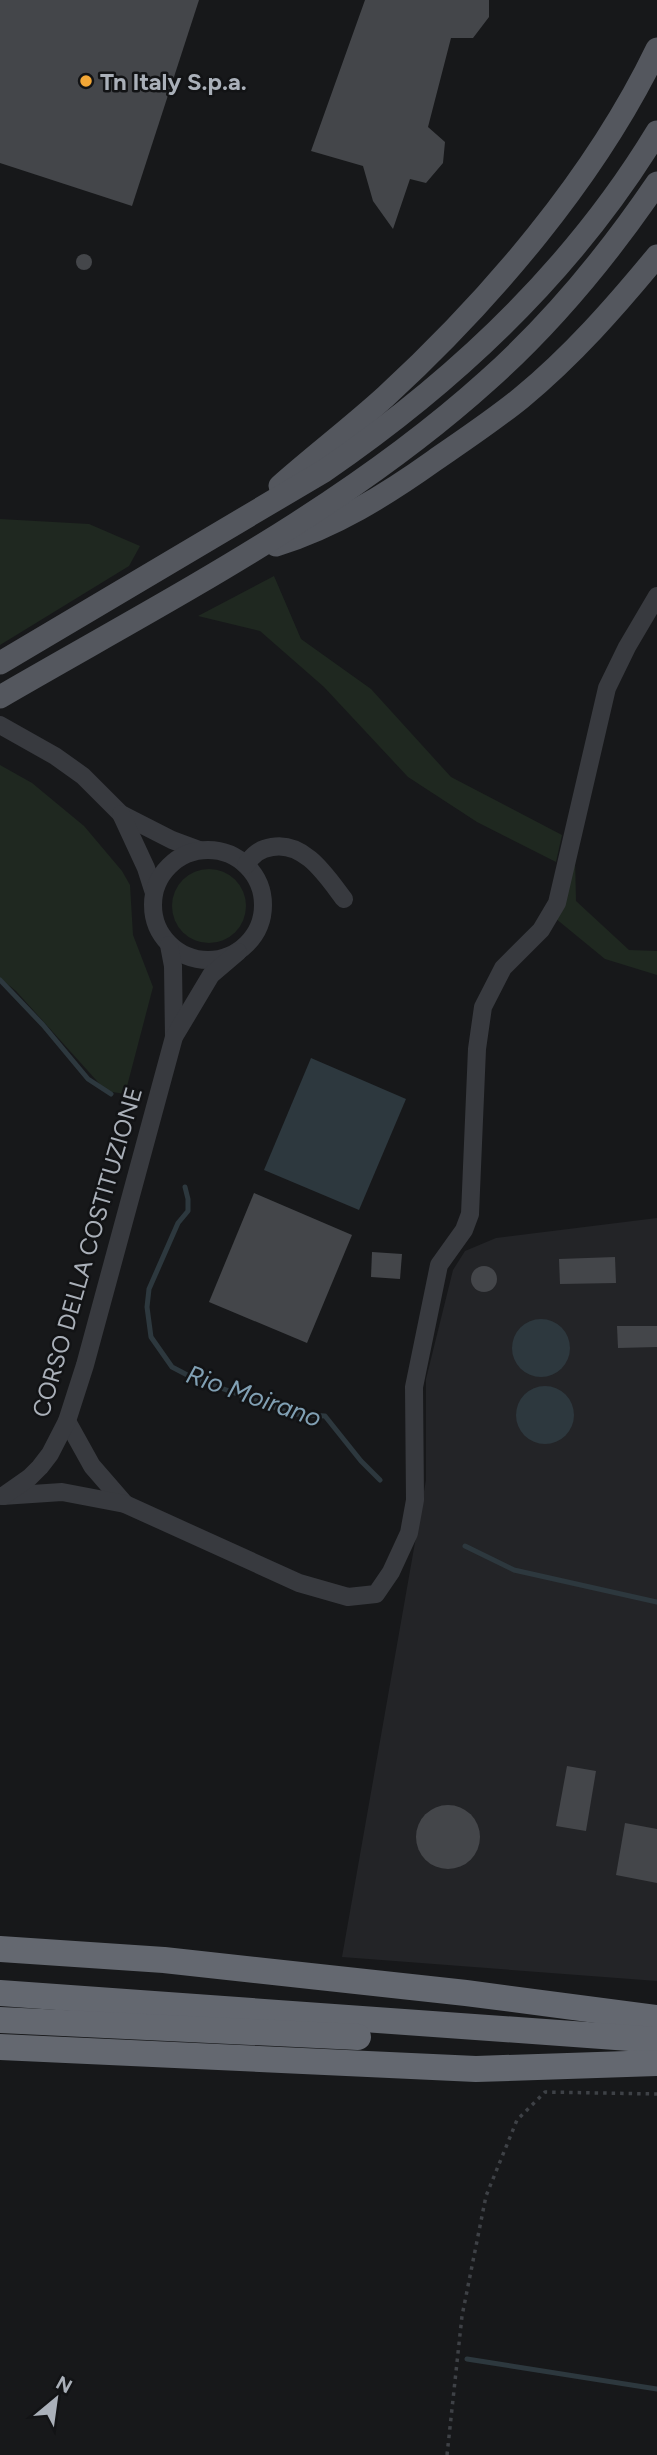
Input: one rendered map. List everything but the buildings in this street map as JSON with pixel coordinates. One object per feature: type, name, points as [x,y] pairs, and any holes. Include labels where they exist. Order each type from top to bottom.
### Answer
[{"type":"highway","points":[[0,1949],[164,1960],[655,2022]]},
{"type":"highway","points":[[0,1993],[655,2022]]},
{"type":"highway","points":[[0,2020],[328,2035],[657,2057]]},
{"type":"highway","points":[[0,2047],[476,2069],[657,2063]]},
{"type":"main road","points":[[241,522],[387,395],[497,281],[593,158],[657,49]]},
{"type":"main road","points":[[0,663],[241,522],[374,437],[473,354],[540,286],[616,192],[657,132]]},
{"type":"main road","points":[[0,697],[243,555],[346,490],[450,413],[490,379],[558,311],[610,249],[657,183]]},
{"type":"main road","points":[[243,555],[297,539],[344,517],[387,493],[457,444],[520,398],[561,362],[612,310],[657,256]]},
{"type":"street","points":[[1,1497],[62,1492],[125,1504],[299,1583],[348,1597],[376,1594],[391,1572],[409,1533],[415,1500],[414,1387],[439,1265],[464,1230],[470,1214],[477,1049],[483,1007],[503,968],[541,930],[557,903],[607,688],[626,647],[657,596]]},
{"type":"street","points":[[0,725],[55,756],[83,776],[121,814],[172,840],[199,850]]},
{"type":"street","points":[[121,814],[146,868],[154,893]]},
{"type":"street","points":[[246,865],[253,854],[265,848],[291,848],[303,853],[317,865],[344,899]]},
{"type":"street","points":[[174,1037],[211,975],[251,941],[260,927],[264,911],[260,886],[246,865],[232,855],[216,850],[199,850],[183,855],[160,877],[154,893],[153,911],[158,930],[169,945],[185,955],[202,960],[221,960],[238,952]]},
{"type":"street","points":[[169,945],[173,966],[174,1037]]},
{"type":"street","name":"CORSO DELLA COSTITUZIONE","points":[[1,1497],[40,1467],[67,1421],[174,1037]]},
{"type":"street","points":[[67,1421],[92,1466],[125,1504]]},
{"type":"path","points":[[447,2455],[462,2316],[486,2196],[517,2120],[545,2092],[657,2094]]},
{"type":"shaded area","points":[[0,519],[89,524],[140,546],[129,566],[0,645]]},
{"type":"shaded area","points":[[274,576],[301,639],[371,689],[451,777],[562,835],[556,862],[477,822],[408,777],[324,687],[260,631],[198,616]]},
{"type":"shaded area","points":[[0,765],[32,783],[84,826],[122,871],[130,885],[133,935],[153,987],[125,1094],[106,1091],[16,991],[0,978]]},
{"type":"shaded area","points":[[575,856],[576,901],[629,950],[657,951],[657,975],[605,959],[555,918]]},
{"type":"shaded area","points":[[202,869],[216,869],[230,875],[240,885],[246,906],[244,920],[230,937],[216,943],[202,943],[188,937],[178,927],[172,913],[172,899],[178,885],[188,875]]},
{"type":"shaded area","points":[[311,1058],[406,1099],[359,1210],[264,1170]]},
{"type":"shaded area","points":[[657,1218],[657,1981],[342,1957],[426,1480],[426,1379],[453,1270],[465,1251],[496,1238]]},
{"type":"shaded area","points":[[541,1319],[552,1321],[565,1332],[570,1348],[568,1359],[557,1372],[541,1377],[530,1375],[517,1364],[512,1348],[514,1337],[525,1324]]},
{"type":"shaded area","points":[[545,1386],[556,1388],[569,1399],[574,1415],[572,1426],[561,1439],[545,1444],[534,1442],[521,1431],[516,1415],[518,1404],[529,1391]]},
{"type":"waterway","name":"Rio Moirano","points":[[0,980],[43,1025],[88,1079],[111,1094]]},
{"type":"waterway","name":"Rio Moirano","points":[[185,1187],[188,1211],[178,1223],[149,1289],[147,1307],[151,1337],[172,1367],[193,1378],[293,1414],[325,1416],[380,1480]]},
{"type":"waterway","name":"Rio Moirano","points":[[465,1546],[514,1570],[657,1602]]},
{"type":"waterway","points":[[467,2359],[657,2389]]},
{"type":"place","name":"Tn Italy S.p.a.","points":[[86,81]]}]
